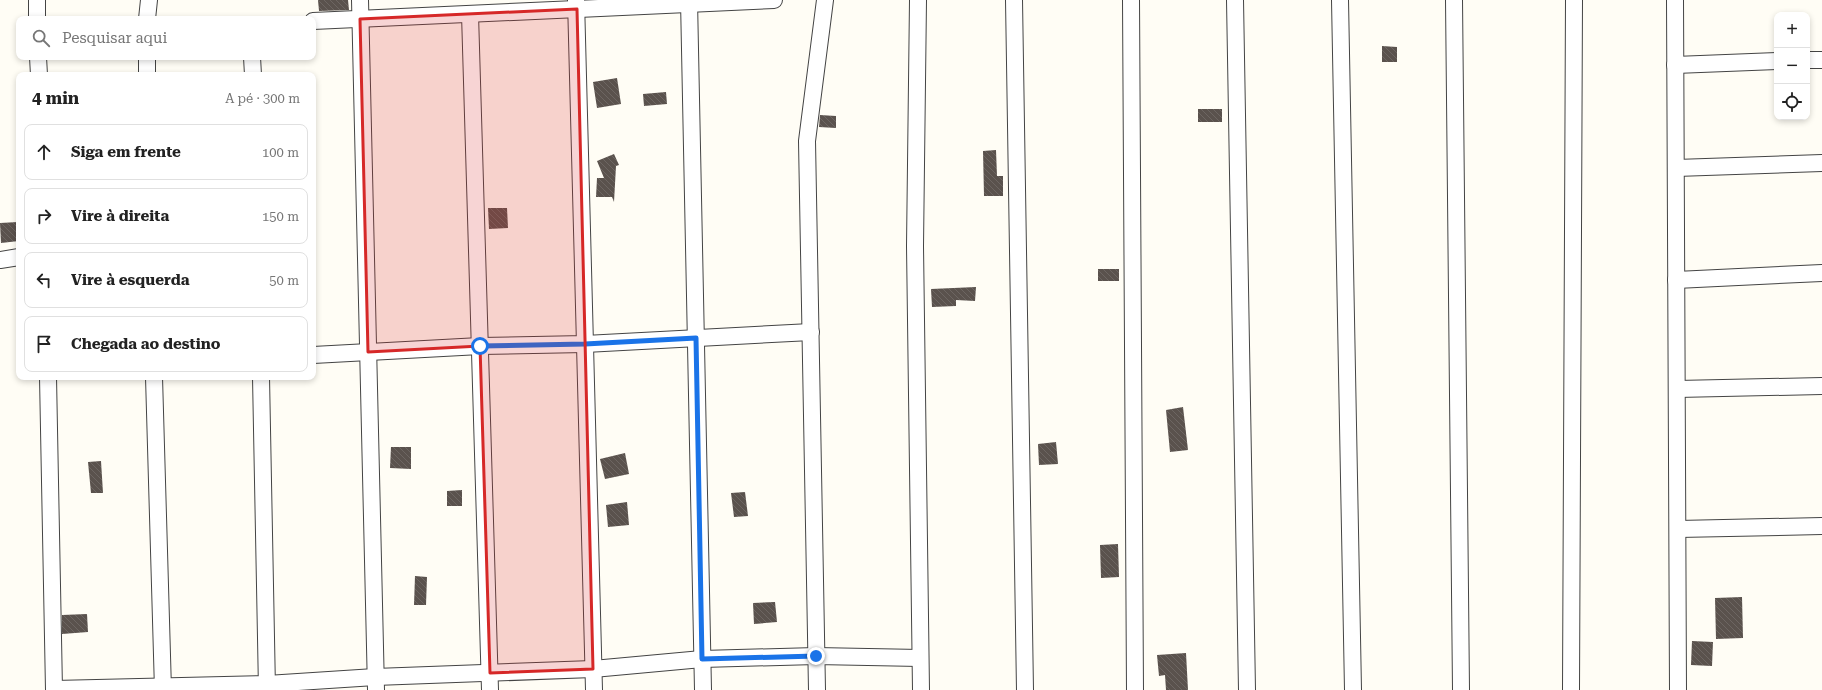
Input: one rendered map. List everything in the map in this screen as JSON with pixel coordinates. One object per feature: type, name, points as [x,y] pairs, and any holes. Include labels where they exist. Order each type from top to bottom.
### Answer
[{"type":"street","points":[[37,0],[37,16]]},
{"type":"street","points":[[148,16],[150,0]]},
{"type":"street","points":[[360,0],[376,683]]},
{"type":"street","points":[[316,21],[470,14],[577,5],[774,0]]},
{"type":"street","points":[[817,690],[807,141],[825,0]]},
{"type":"street","points":[[918,0],[915,246],[921,690]]},
{"type":"street","points":[[1014,0],[1025,690]]},
{"type":"street","points":[[1131,0],[1136,690]]},
{"type":"street","points":[[1235,0],[1247,690]]},
{"type":"street","points":[[1340,0],[1353,690]]},
{"type":"street","points":[[1454,0],[1461,690]]},
{"type":"street","points":[[1571,690],[1574,0]]},
{"type":"street","points":[[1675,0],[1678,690]]},
{"type":"street","points":[[689,2],[703,690]]},
{"type":"street","points":[[577,5],[594,690]]},
{"type":"street","points":[[470,14],[490,690]]},
{"type":"street","points":[[38,60],[39,72]]},
{"type":"street","points":[[147,60],[147,72]]},
{"type":"street","points":[[252,60],[253,72]]},
{"type":"street","points":[[1810,60],[1822,60]]},
{"type":"street","points":[[1675,65],[1774,61]]},
{"type":"street","points":[[1676,168],[1822,163]]},
{"type":"street","points":[[0,260],[16,257]]},
{"type":"street","points":[[1676,280],[1822,273]]},
{"type":"street","points":[[316,355],[480,346],[585,344],[811,332]]},
{"type":"street","points":[[48,380],[54,689],[267,687],[376,683],[490,673],[593,669],[702,659],[816,656],[920,658]]},
{"type":"street","points":[[154,380],[163,688]]},
{"type":"street","points":[[261,380],[267,687]]},
{"type":"street","points":[[1677,389],[1822,386]]},
{"type":"street","points":[[1678,529],[1822,526]]},
{"type":"highlighted area","points":[[577,9],[593,669],[490,673],[480,346],[368,352],[360,19]]},
{"type":"building","points":[[318,0],[348,0],[349,10],[319,11]]},
{"type":"building","points":[[1382,46],[1397,47],[1397,62],[1382,62]]},
{"type":"building","points":[[617,78],[621,104],[597,108],[593,82]]},
{"type":"building","points":[[666,92],[667,104],[644,106],[643,94]]},
{"type":"building","points":[[1198,109],[1222,109],[1222,122],[1198,122]]},
{"type":"building","points":[[820,115],[836,116],[836,128],[819,127]]},
{"type":"building","points":[[996,150],[997,176],[1003,176],[1003,196],[984,196],[983,151]]},
{"type":"building","points":[[614,154],[619,165],[616,166],[614,202],[612,197],[596,197],[597,178],[604,178],[597,161]]},
{"type":"building","points":[[488,208],[507,208],[508,228],[489,229]]},
{"type":"building","points":[[16,222],[16,241],[1,243],[0,223]]},
{"type":"building","points":[[1098,269],[1119,269],[1119,281],[1098,281]]},
{"type":"building","points":[[976,287],[975,301],[956,300],[956,306],[932,307],[931,289]]},
{"type":"building","points":[[1183,407],[1188,450],[1170,452],[1166,410]]},
{"type":"building","points":[[1056,442],[1058,464],[1039,465],[1038,444]]},
{"type":"building","points":[[391,447],[411,447],[411,469],[390,468]]},
{"type":"building","points":[[625,453],[629,474],[605,479],[600,459]]},
{"type":"building","points":[[101,461],[103,493],[91,493],[88,462]]},
{"type":"building","points":[[462,490],[462,506],[447,506],[447,491]]},
{"type":"building","points":[[745,492],[748,516],[734,517],[731,493]]},
{"type":"building","points":[[627,502],[629,525],[608,527],[606,505]]},
{"type":"building","points":[[1118,544],[1119,577],[1101,578],[1100,545]]},
{"type":"building","points":[[415,576],[427,577],[426,605],[414,605]]},
{"type":"building","points":[[1742,597],[1743,638],[1716,639],[1715,598]]},
{"type":"building","points":[[775,602],[777,622],[754,624],[753,603]]},
{"type":"building","points":[[87,614],[88,632],[62,634],[62,615]]},
{"type":"building","points":[[1692,641],[1713,642],[1712,666],[1691,665]]},
{"type":"building","points":[[1186,653],[1188,690],[1166,690],[1165,675],[1159,676],[1157,655]]},
{"type":"route","points":[[480,346],[585,344],[696,338],[702,659],[816,656]]}]
